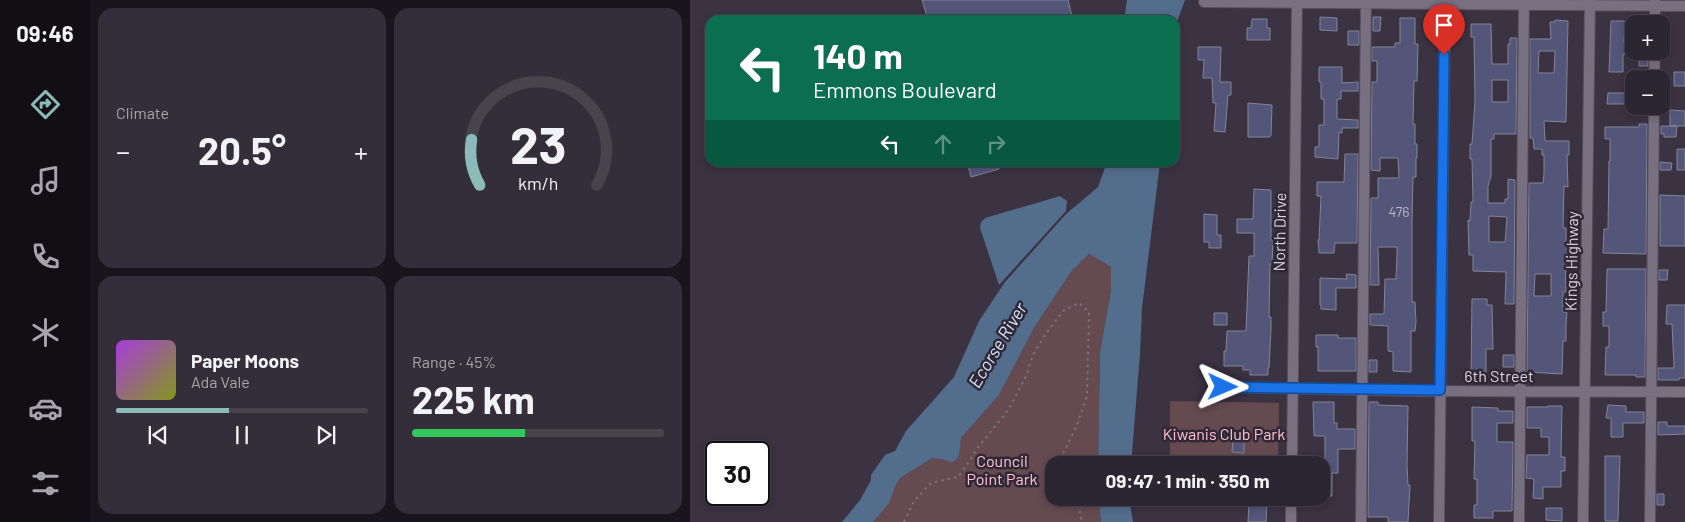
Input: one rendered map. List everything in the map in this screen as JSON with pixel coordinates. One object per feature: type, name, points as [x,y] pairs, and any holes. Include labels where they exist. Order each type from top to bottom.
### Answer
[{"type":"street","points":[[1204,2],[1655,3],[1685,6]]},
{"type":"street","name":"North Drive","points":[[1292,456],[1297,2]]},
{"type":"street","points":[[1361,522],[1366,2]]},
{"type":"street","points":[[1439,522],[1445,2]]},
{"type":"street","points":[[1518,522],[1524,2]]},
{"type":"street","name":"Kings Highway","points":[[1583,522],[1590,3]]},
{"type":"street","points":[[1650,522],[1654,115]]},
{"type":"street","name":"6th Street","points":[[1223,387],[1685,392]]},
{"type":"street","points":[[1291,506],[1291,522]]},
{"type":"path","points":[[904,522],[914,501],[931,483],[958,477],[976,450],[1009,409],[1026,376],[1033,355],[1045,335],[1063,311],[1079,303],[1089,312],[1086,396],[1077,424],[1062,456]]},
{"type":"path","points":[[1079,506],[1082,522]]},
{"type":"green space","name":"Council Point Park","points":[[1089,254],[1111,267],[1111,290],[1100,352],[1098,456],[1045,456],[1045,506],[1099,506],[1101,522],[855,522],[895,451],[961,438],[999,395],[1034,328],[1071,272]]},
{"type":"green space","name":"Kiwanis Club Park","points":[[1170,401],[1279,403],[1278,456],[1170,456]]},
{"type":"water","points":[[1127,0],[1185,0],[1179,15],[1125,15]]},
{"type":"water","name":"Ecorse River","points":[[1105,167],[1160,167],[1142,308],[1132,456],[1098,456],[1100,352],[1111,290],[1111,267],[1089,254],[1071,272],[1034,328],[999,395],[961,438],[959,455],[955,461],[951,462],[932,458],[900,478],[889,503],[873,522],[842,522],[860,500],[871,480],[871,475],[885,455],[895,451],[906,431],[954,377],[979,321],[1005,282],[1066,214],[1098,187]]},
{"type":"water","points":[[1060,196],[1067,201],[1066,211],[999,285],[980,228],[981,222],[985,218]]},
{"type":"water","points":[[1099,506],[1130,506],[1133,522],[1101,522]]},
{"type":"building","points":[[922,0],[1068,0],[1072,15],[926,15]]},
{"type":"building","points":[[1320,17],[1337,18],[1337,31],[1320,30]]},
{"type":"building","points":[[1373,17],[1381,17],[1380,31],[1373,31]]},
{"type":"building","points":[[1400,18],[1415,18],[1415,44],[1418,44],[1417,81],[1414,81],[1413,124],[1415,124],[1417,158],[1416,177],[1413,177],[1412,222],[1412,302],[1415,302],[1416,322],[1415,331],[1411,331],[1411,372],[1393,371],[1393,352],[1388,351],[1388,326],[1370,325],[1370,314],[1384,314],[1385,279],[1396,279],[1397,254],[1397,247],[1378,247],[1379,285],[1370,285],[1371,198],[1378,198],[1378,178],[1399,178],[1398,158],[1380,158],[1380,171],[1371,170],[1372,82],[1377,82],[1377,61],[1372,61],[1372,47],[1395,47],[1395,43],[1400,43]]},
{"type":"building","points":[[1252,19],[1267,19],[1267,28],[1270,28],[1270,40],[1247,40],[1247,28],[1251,28]]},
{"type":"building","points":[[1555,20],[1568,21],[1566,122],[1544,121],[1545,141],[1569,141],[1569,155],[1567,155],[1568,187],[1564,186],[1563,228],[1566,228],[1566,245],[1569,245],[1568,257],[1565,257],[1566,292],[1563,292],[1563,312],[1567,312],[1566,341],[1563,341],[1562,374],[1527,372],[1529,183],[1543,183],[1544,174],[1544,155],[1542,155],[1542,149],[1534,149],[1533,138],[1530,138],[1530,39],[1551,39],[1550,22],[1555,22]],"holes":[[[1539,51],[1555,51],[1554,73],[1538,73]],[[1535,274],[1551,274],[1551,296],[1534,296]]]},
{"type":"building","points":[[1611,21],[1625,21],[1623,72],[1609,72]]},
{"type":"building","points":[[1471,24],[1491,24],[1492,64],[1508,64],[1508,44],[1510,44],[1510,38],[1517,38],[1516,134],[1494,134],[1494,139],[1491,139],[1491,176],[1488,186],[1488,203],[1505,203],[1505,199],[1508,199],[1508,179],[1515,180],[1514,304],[1505,304],[1506,272],[1473,271],[1473,255],[1469,255],[1468,220],[1470,221],[1471,202],[1473,202],[1470,144],[1472,144],[1475,101],[1474,37],[1471,37]],"holes":[[[1492,80],[1508,80],[1508,102],[1492,102]],[[1489,216],[1507,217],[1505,242],[1489,242]]]},
{"type":"building","points":[[1348,31],[1359,31],[1359,45],[1348,45]]},
{"type":"building","points":[[1198,47],[1221,47],[1220,82],[1231,82],[1231,95],[1228,95],[1225,132],[1214,131],[1216,103],[1213,103],[1212,78],[1203,78],[1204,60],[1198,60]]},
{"type":"building","points":[[1639,60],[1648,60],[1648,66],[1639,66]]},
{"type":"building","points":[[1319,67],[1342,67],[1342,83],[1358,82],[1358,91],[1341,91],[1341,99],[1337,99],[1337,119],[1358,120],[1358,128],[1342,128],[1342,133],[1339,132],[1338,159],[1315,157],[1315,147],[1319,145],[1319,125],[1324,125],[1324,99],[1321,99]]},
{"type":"building","points":[[1674,72],[1685,72],[1685,86],[1674,86]]},
{"type":"building","points":[[1608,93],[1625,93],[1625,104],[1607,104]]},
{"type":"building","points":[[1248,103],[1272,105],[1271,136],[1248,137]]},
{"type":"building","points":[[1670,110],[1685,111],[1685,126],[1670,126]]},
{"type":"building","points":[[1639,124],[1647,124],[1646,254],[1603,253],[1604,229],[1608,229],[1610,161],[1610,139],[1605,139],[1605,127],[1639,127]]},
{"type":"building","points":[[1661,126],[1677,126],[1676,137],[1664,137],[1664,134],[1661,134]]},
{"type":"building","points":[[1677,149],[1685,149],[1685,170],[1677,170]]},
{"type":"building","points":[[1345,154],[1358,154],[1357,243],[1335,243],[1334,253],[1319,253],[1321,196],[1317,196],[1317,182],[1344,182]]},
{"type":"building","points":[[1660,162],[1672,163],[1671,170],[1660,170]]},
{"type":"building","points":[[968,167],[999,167],[999,169],[971,177]]},
{"type":"building","points":[[1254,189],[1271,190],[1271,240],[1273,240],[1272,264],[1270,264],[1269,317],[1271,317],[1271,329],[1268,375],[1250,375],[1250,370],[1243,370],[1243,366],[1224,366],[1227,331],[1246,331],[1249,256],[1254,256],[1254,233],[1237,233],[1237,219],[1253,219]]},
{"type":"building","points":[[1660,195],[1685,196],[1685,246],[1660,246]]},
{"type":"building","points":[[1204,214],[1217,215],[1217,235],[1221,235],[1221,248],[1209,248],[1209,242],[1204,242]]},
{"type":"building","points":[[1607,269],[1646,269],[1645,377],[1636,377],[1636,375],[1605,375],[1606,347],[1609,347],[1609,326],[1603,326],[1603,312],[1606,312]]},
{"type":"building","points":[[1659,270],[1668,270],[1667,280],[1659,280]]},
{"type":"building","points":[[1346,274],[1356,275],[1356,288],[1336,288],[1336,310],[1321,309],[1320,278],[1347,279]]},
{"type":"building","points":[[1472,299],[1487,299],[1487,305],[1492,305],[1493,349],[1486,349],[1486,377],[1471,377]]},
{"type":"building","points":[[1667,305],[1685,305],[1685,378],[1679,378],[1679,380],[1658,380],[1658,368],[1674,368],[1672,324],[1666,324]]},
{"type":"building","points":[[1214,313],[1227,313],[1227,325],[1214,325]]},
{"type":"building","points":[[1316,335],[1338,335],[1338,338],[1356,338],[1356,371],[1318,371]]},
{"type":"building","points":[[1503,355],[1514,355],[1514,367],[1503,367]]},
{"type":"building","points":[[1369,360],[1377,360],[1377,372],[1369,372]]},
{"type":"building","points":[[1313,402],[1334,402],[1334,423],[1337,423],[1337,429],[1355,429],[1355,449],[1338,449],[1338,473],[1332,473],[1332,496],[1330,496],[1330,456],[1325,456],[1325,436],[1314,436]]},
{"type":"building","points":[[1369,402],[1378,402],[1378,405],[1408,406],[1407,465],[1408,485],[1410,485],[1408,522],[1388,522],[1388,517],[1368,517]]},
{"type":"building","points":[[1608,405],[1626,406],[1626,412],[1644,412],[1644,423],[1623,423],[1623,437],[1611,437],[1611,418],[1606,418]]},
{"type":"building","points":[[1562,406],[1561,457],[1565,457],[1565,471],[1561,471],[1561,487],[1543,487],[1543,499],[1533,498],[1534,479],[1526,478],[1527,455],[1549,455],[1549,437],[1541,437],[1541,428],[1527,428],[1527,407]]},
{"type":"building","points":[[1472,407],[1498,408],[1498,411],[1513,411],[1513,423],[1497,423],[1497,442],[1513,442],[1512,511],[1493,511],[1493,518],[1474,518],[1474,505],[1477,505],[1477,479],[1474,479],[1475,441],[1472,441]]},
{"type":"building","points":[[1658,422],[1667,422],[1667,426],[1685,426],[1685,434],[1658,435]]},
{"type":"building","points":[[1233,439],[1244,440],[1244,453],[1232,452]]},
{"type":"building","points":[[1605,456],[1620,456],[1618,521],[1605,521]]},
{"type":"building","points":[[1657,494],[1664,494],[1664,505],[1657,505]]},
{"type":"building","points":[[1249,506],[1267,506],[1266,522],[1248,522]]},
{"type":"building","points":[[1546,508],[1562,508],[1562,521],[1546,520]]},
{"type":"route","points":[[1223,387],[1440,390],[1444,55]]}]
